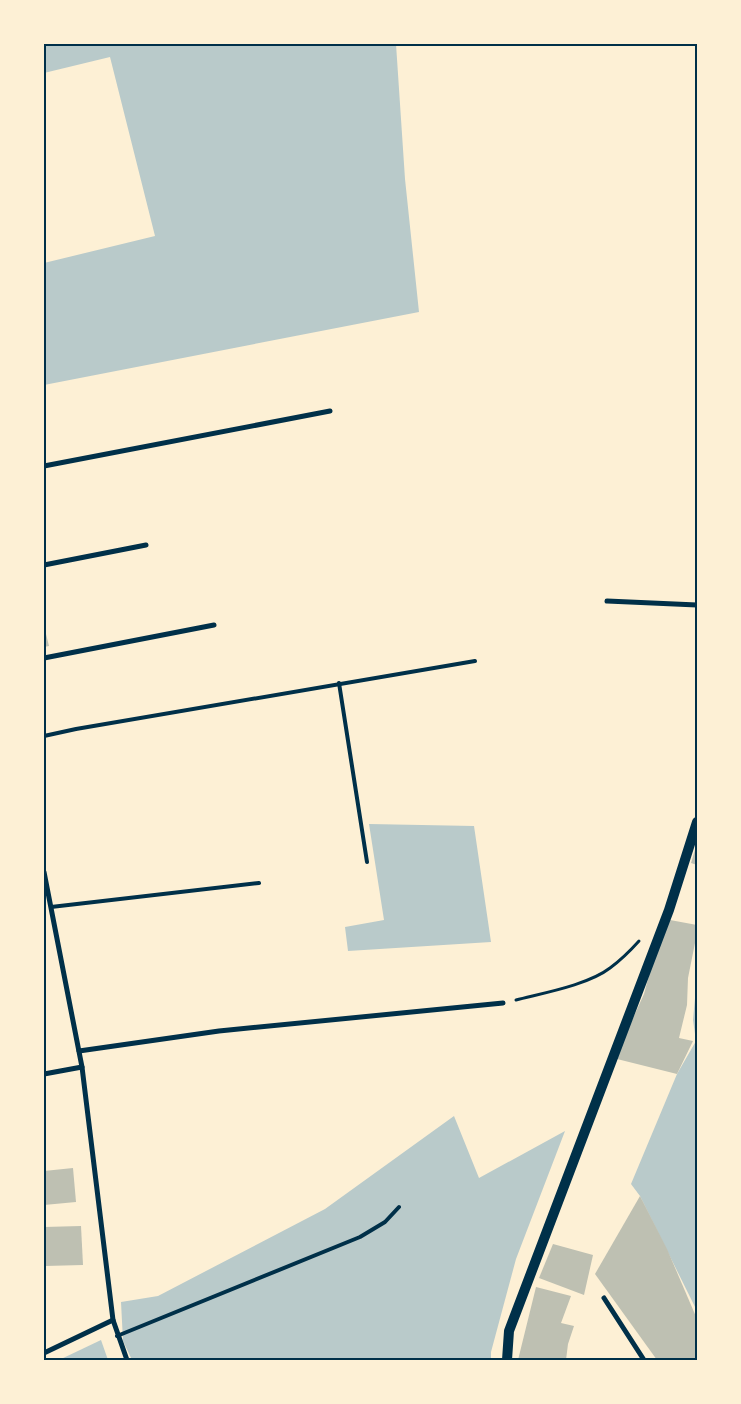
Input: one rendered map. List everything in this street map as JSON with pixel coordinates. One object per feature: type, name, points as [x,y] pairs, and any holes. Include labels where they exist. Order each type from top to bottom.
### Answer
[{"type":"main road","points":[[507,1360],[509,1331],[669,910],[697,822]]},
{"type":"street","points":[[44,466],[330,411]]},
{"type":"street","points":[[44,565],[146,545]]},
{"type":"street","points":[[607,601],[697,605]]},
{"type":"street","points":[[44,658],[214,625]]},
{"type":"street","points":[[44,872],[80,1051],[112,1320],[127,1360]]},
{"type":"street","points":[[80,1051],[219,1031],[503,1003]]},
{"type":"street","points":[[44,1074],[82,1067]]},
{"type":"street","points":[[604,1298],[644,1360]]},
{"type":"street","points":[[44,1353],[112,1320]]},
{"type":"lane","points":[[44,736],[95,725],[476,661]]},
{"type":"lane","points":[[339,683],[367,862]]},
{"type":"lane","points":[[51,907],[259,883]]},
{"type":"lane","points":[[117,1336],[360,1237],[385,1222],[399,1207]]},
{"type":"path","points":[[503,1003],[548,992],[588,979],[609,969],[642,938]]},
{"type":"shaded area","points":[[44,44],[396,44],[405,179],[419,312],[44,385],[44,263],[155,236],[110,57],[44,73]]},
{"type":"shaded area","points":[[369,824],[474,826],[491,942],[348,951],[345,927],[384,920]]},
{"type":"shaded area","points":[[697,976],[697,1311],[640,1196],[631,1184],[677,1074],[696,1041],[693,1020]]},
{"type":"shaded area","points":[[454,1116],[479,1178],[565,1131],[516,1259],[491,1352],[491,1360],[132,1360],[123,1341],[121,1302],[158,1296],[325,1209]]},
{"type":"shaded area","points":[[101,1340],[108,1360],[59,1360]]},
{"type":"building","points":[[44,626],[49,646],[44,647]]},
{"type":"building","points":[[697,843],[697,865],[691,863]]},
{"type":"building","points":[[670,920],[697,925],[688,978],[687,1005],[679,1038],[693,1041],[677,1074],[617,1059],[644,994],[651,968]]},
{"type":"building","points":[[73,1168],[76,1202],[44,1205],[44,1171]]},
{"type":"building","points":[[640,1196],[667,1249],[697,1319],[697,1360],[657,1360],[595,1274]]},
{"type":"building","points":[[81,1226],[83,1265],[45,1266],[44,1227]]},
{"type":"building","points":[[553,1244],[593,1255],[584,1295],[539,1278]]},
{"type":"building","points":[[536,1287],[571,1296],[561,1323],[574,1326],[568,1344],[566,1360],[518,1360]]}]
